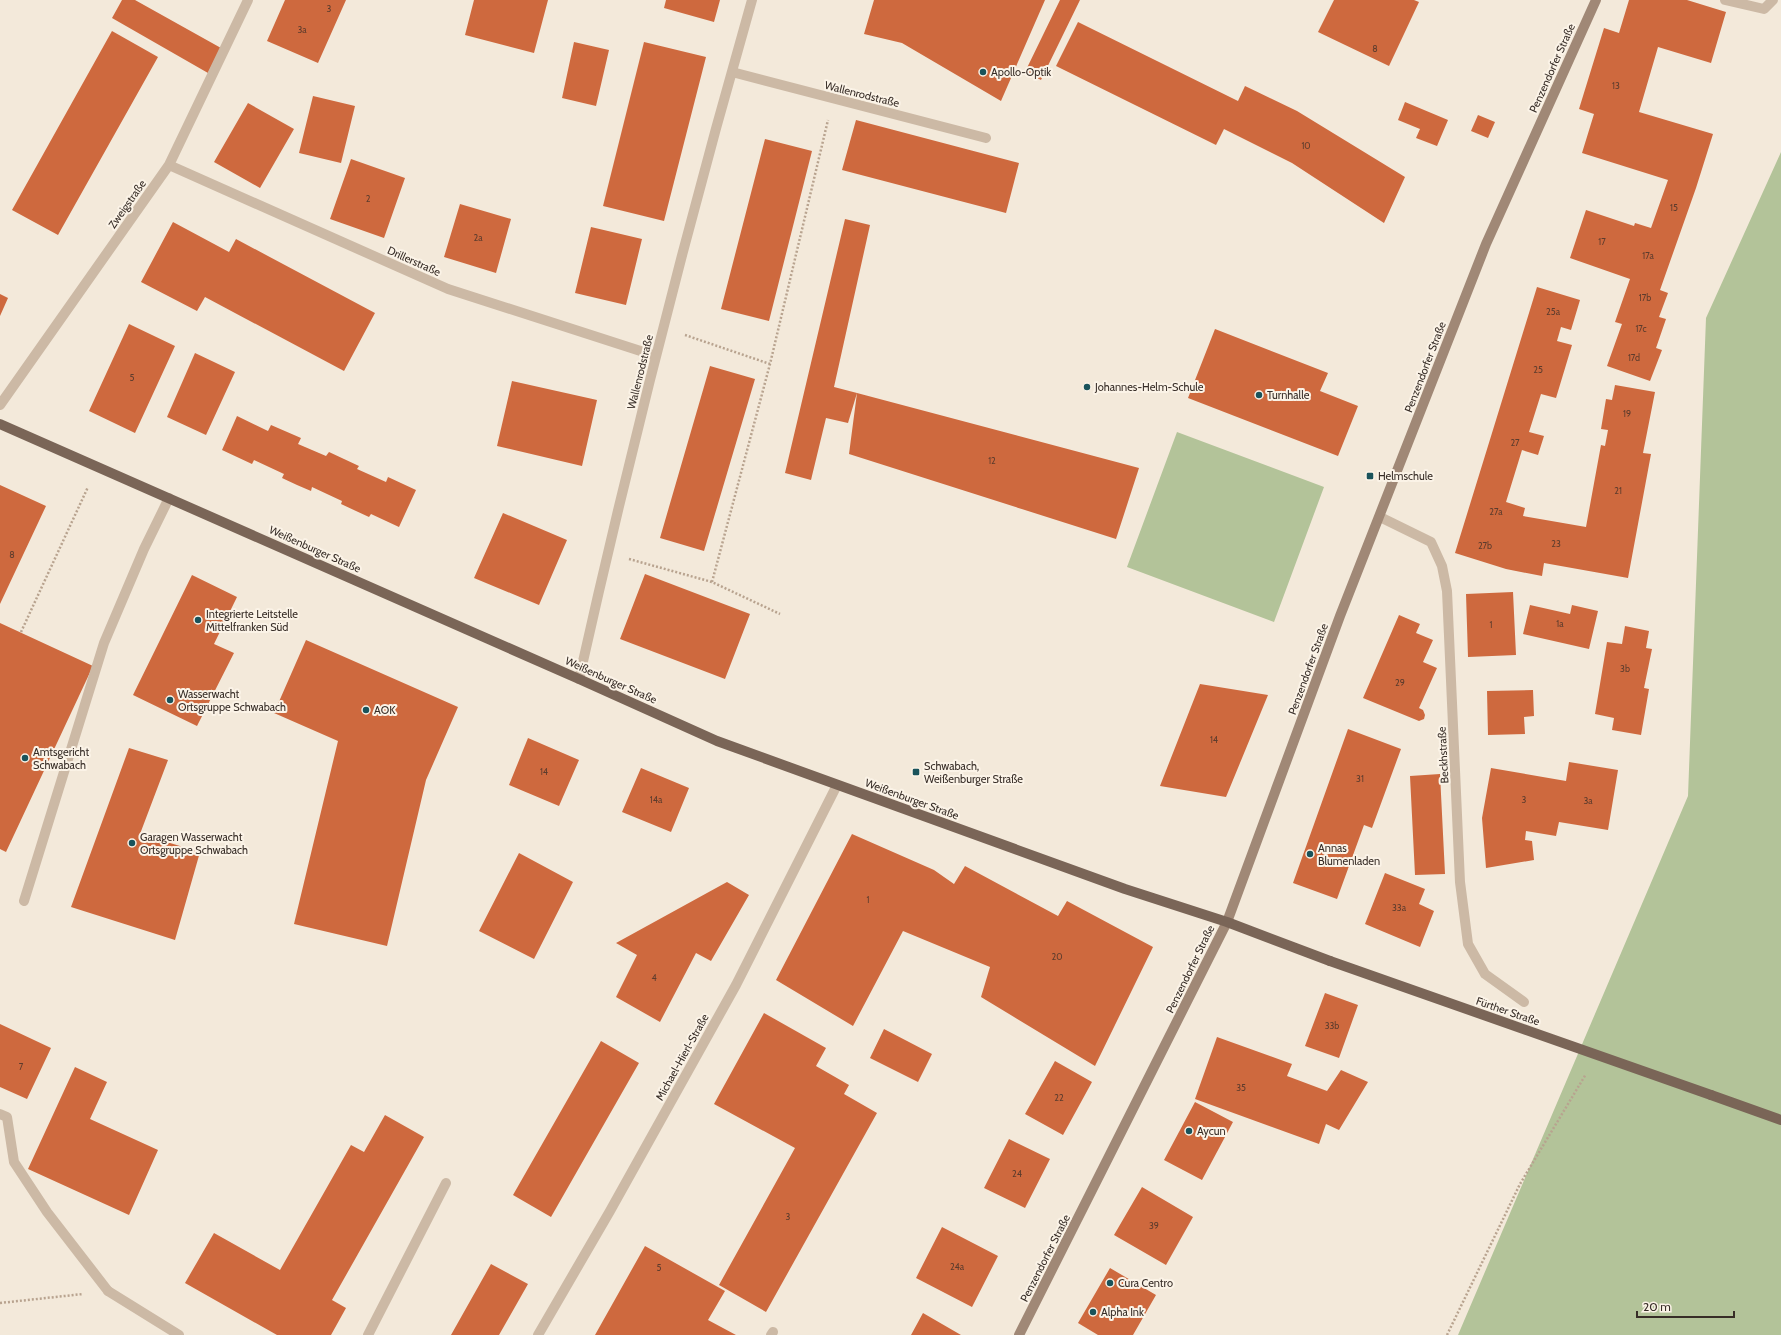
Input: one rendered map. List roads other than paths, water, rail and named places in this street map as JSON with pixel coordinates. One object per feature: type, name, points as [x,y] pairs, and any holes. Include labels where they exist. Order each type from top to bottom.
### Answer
[{"type":"main road","name":"Penzendorfer Straße","points":[[1019,1335],[1227,922],[1340,616],[1486,244],[1596,0]]},
{"type":"main road","name":"Weißenburger Straße","points":[[0,424],[579,679],[717,742],[1125,889],[1227,922]]},
{"type":"main road","name":"Fürther Straße","points":[[1227,922],[1330,961],[1781,1120]]},
{"type":"street","name":"Zweigstraße","points":[[0,405],[169,165],[248,0]]},
{"type":"street","name":"Wallenrodstraße","points":[[579,679],[607,553],[663,328],[752,0]]},
{"type":"street","points":[[1724,0],[1764,9],[1773,0]]},
{"type":"street","name":"Wallenrodstraße","points":[[732,72],[986,138]]},
{"type":"street","name":"Drillerstraße","points":[[169,165],[448,289],[656,356]]},
{"type":"street","points":[[24,901],[104,643],[144,549],[169,498]]},
{"type":"street","name":"Beckhstraße","points":[[1380,517],[1430,542],[1442,566],[1447,591],[1460,882],[1468,944],[1485,974],[1524,1002]]},
{"type":"street","name":"Michael-Hierl-Straße","points":[[538,1335],[736,985],[838,785]]},
{"type":"street","points":[[0,1114],[7,1117],[14,1162],[47,1212],[108,1291],[179,1335]]},
{"type":"street","points":[[368,1335],[446,1183]]},
{"type":"place","name":"Apollo-Optik","points":[[983,72]]},
{"type":"place","name":"Johannes-Helm-Schule","points":[[1087,387]]},
{"type":"place","name":"Turnhalle","points":[[1259,395]]},
{"type":"place","name":"Helmschule","points":[[1370,476]]},
{"type":"place","name":"Integrierte Leitstelle Mittelfranken Süd","points":[[198,620]]},
{"type":"place","name":"Wasserwacht Ortsgruppe Schwabach","points":[[170,700]]},
{"type":"place","name":"AOK","points":[[366,710]]},
{"type":"place","name":"Amtsgericht Schwabach","points":[[25,758]]},
{"type":"place","name":"Schwabach, Weißenburger Straße","points":[[916,772]]},
{"type":"place","name":"Garagen Wasserwacht Ortsgruppe Schwabach","points":[[132,843]]},
{"type":"place","name":"Annas Blumenladen","points":[[1310,854]]},
{"type":"place","name":"Aycun","points":[[1189,1131]]},
{"type":"place","name":"Cura Centro","points":[[1110,1283]]},
{"type":"place","name":"Alpha Ink","points":[[1093,1312]]}]
